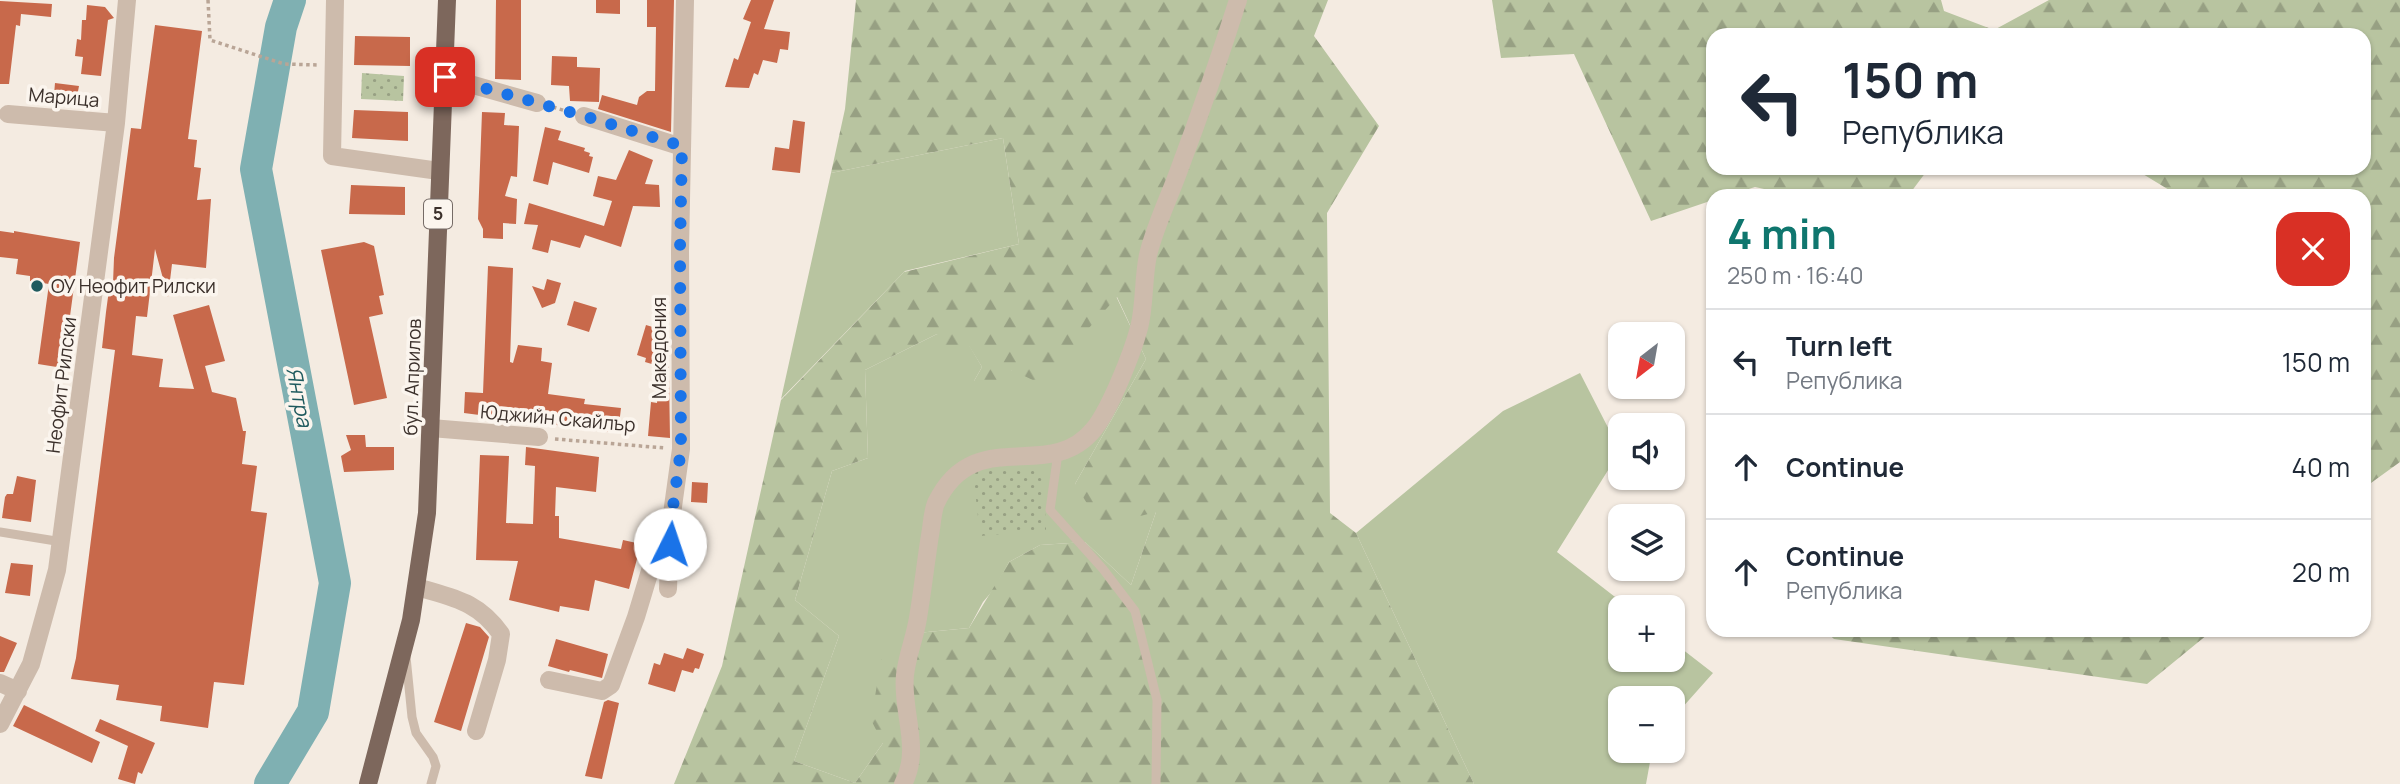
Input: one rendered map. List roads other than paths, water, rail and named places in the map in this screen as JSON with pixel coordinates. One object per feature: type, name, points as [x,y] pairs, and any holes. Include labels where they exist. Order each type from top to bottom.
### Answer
[{"type":"main road","name":"бул. Априлов","points":[[368,784],[405,648],[427,513],[447,0]]},
{"type":"main road","name":"бул. Априлов","points":[[358,784],[378,750]]},
{"type":"street","name":"Неофит Рилски","points":[[0,724],[31,664],[62,542],[116,123],[127,0]]},
{"type":"street","points":[[335,0],[332,156],[439,171]]},
{"type":"street","name":"Македония","points":[[549,680],[602,691],[611,685],[655,554],[671,521],[681,449],[680,250],[685,0]]},
{"type":"street","points":[[903,784],[911,762],[905,676],[918,618],[935,504],[953,478],[972,465],[990,457],[1042,457],[1075,448],[1094,429],[1114,393],[1140,327],[1149,254],[1238,0]]},
{"type":"street","points":[[445,77],[537,103]]},
{"type":"street","name":"Марица","points":[[8,114],[116,123]]},
{"type":"street","points":[[584,116],[682,146]]},
{"type":"street","name":"Юджийн Скайлър","points":[[431,428],[538,437]]},
{"type":"street","points":[[668,589],[671,521]]},
{"type":"street","points":[[417,587],[467,602],[489,617],[501,634],[497,660],[476,731]]},
{"type":"street","points":[[0,683],[18,691]]},
{"type":"lane","points":[[1058,453],[1050,510],[1103,569],[1135,611],[1157,700],[1156,784]]},
{"type":"lane","points":[[0,532],[62,542]]},
{"type":"lane","points":[[405,648],[416,733],[436,766],[431,784]]},
{"type":"waterway","name":"Янтра","points":[[270,784],[313,712],[335,583],[256,169],[281,27],[290,0]]},
{"type":"place","name":"ОУ Неофит Рилски","points":[[37,286]]}]
